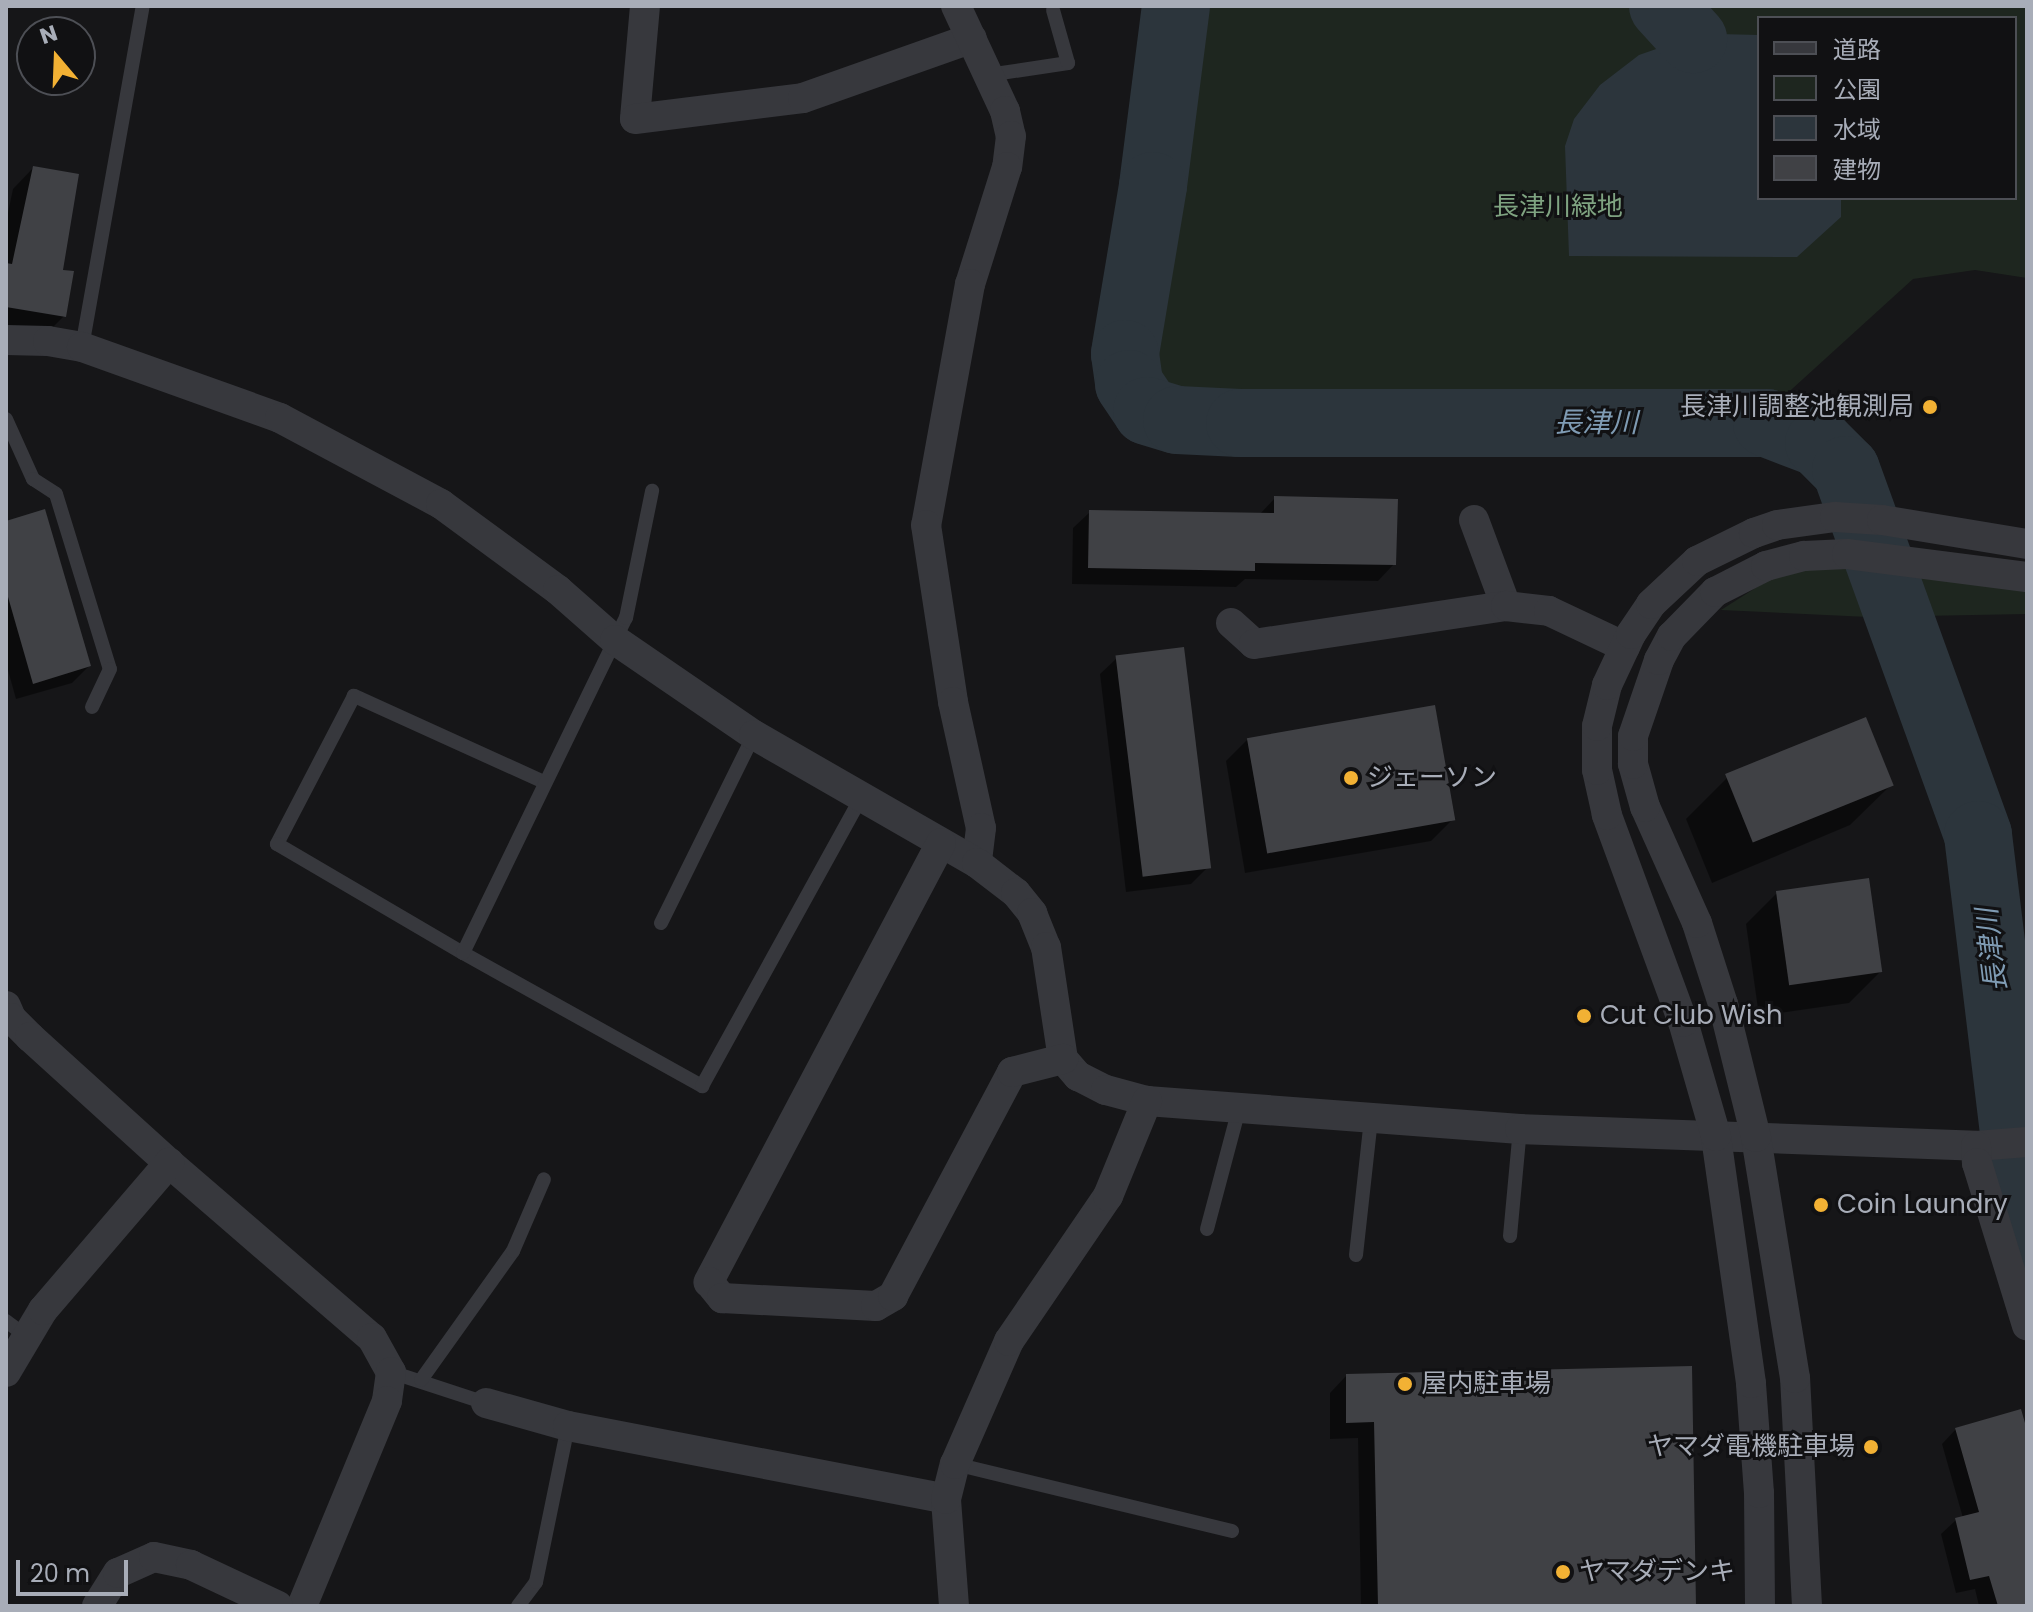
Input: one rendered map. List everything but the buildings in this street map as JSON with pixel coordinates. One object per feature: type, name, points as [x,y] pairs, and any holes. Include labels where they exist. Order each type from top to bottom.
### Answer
[{"type":"street","points":[[645,6],[635,119],[803,98],[972,38]]},
{"type":"street","points":[[956,6],[988,75],[1011,136],[1007,167],[970,284],[926,525],[953,702],[981,828],[977,863]]},
{"type":"street","points":[[6,340],[48,341],[82,347],[280,418],[441,504],[558,590],[615,640],[754,735],[977,863],[1016,893],[1032,913],[1046,947],[1063,1059],[1078,1076],[1106,1090],[1147,1101],[1520,1129],[1984,1146],[2027,1142]]},
{"type":"street","points":[[1760,1606],[1759,1493],[1751,1383],[1716,1136],[1683,1022],[1607,815],[1597,770],[1597,726],[1607,685],[1651,604],[1697,561],[1721,547],[1777,525],[1835,517],[1882,520],[2027,544]]},
{"type":"street","points":[[1474,520],[1506,606]]},
{"type":"street","points":[[1807,1606],[1795,1378],[1756,1137],[1723,1004],[1697,923],[1645,807],[1633,764],[1633,736],[1659,660],[1672,636],[1715,592],[1738,578],[1784,560],[1847,554],[2027,577]]},
{"type":"street","points":[[1231,623],[1254,644],[1506,606],[1549,611],[1625,647]]},
{"type":"street","points":[[941,843],[709,1282],[722,1298],[876,1306],[893,1296],[1012,1072],[1063,1059]]},
{"type":"street","points":[[6,1006],[11,1018],[30,1037],[169,1163],[372,1338],[391,1372],[387,1401],[302,1606]]},
{"type":"street","points":[[954,1606],[946,1499],[955,1464],[1009,1341],[1108,1196],[1147,1101]]},
{"type":"street","points":[[1984,1146],[1977,1163],[2027,1326]]},
{"type":"street","points":[[6,1372],[16,1329],[43,1310],[169,1163]]},
{"type":"street","points":[[486,1403],[568,1426],[946,1499]]},
{"type":"street","points":[[97,1606],[118,1573],[154,1557],[191,1565],[278,1606]]},
{"type":"lane","points":[[82,347],[143,6]]},
{"type":"lane","points":[[988,75],[1068,63],[1053,10]]},
{"type":"lane","points":[[6,419],[33,479],[56,494],[110,669],[92,707]]},
{"type":"lane","points":[[463,953],[626,618],[652,491]]},
{"type":"lane","points":[[544,782],[354,696],[277,844],[463,953],[702,1086],[861,798]]},
{"type":"lane","points":[[661,923],[754,735]]},
{"type":"lane","points":[[1207,1229],[1239,1109]]},
{"type":"lane","points":[[1356,1255],[1371,1120]]},
{"type":"lane","points":[[1510,1236],[1520,1129]]},
{"type":"lane","points":[[421,1380],[513,1251],[544,1179]]},
{"type":"lane","points":[[391,1372],[486,1403]]},
{"type":"lane","points":[[518,1606],[536,1582],[568,1426]]},
{"type":"lane","points":[[955,1464],[1232,1531]]},
{"type":"green space","name":"長津川緑地","points":[[1172,6],[2027,6],[2027,278],[1975,270],[1913,279],[1769,410],[1177,405],[1145,384],[1137,367],[1136,348],[1149,257]]},
{"type":"green space","points":[[1808,568],[1851,568],[1868,617],[1721,610],[1768,580]]},
{"type":"green space","points":[[1857,568],[1903,573],[1917,617],[1872,617]]},
{"type":"green space","points":[[1908,574],[2027,589],[2027,614],[1921,616]]},
{"type":"water","points":[[1719,34],[1757,35],[1757,200],[1841,200],[1841,217],[1797,257],[1569,256],[1565,146],[1574,119],[1600,85],[1639,55],[1679,41]]},
{"type":"waterway","name":"長津川","points":[[1176,6],[1153,186],[1125,354],[1129,384],[1147,411],[1177,420],[1240,423],[1767,423],[1819,443],[1846,470],[1978,835],[2027,1237]]},
{"type":"waterway","points":[[1663,6],[1693,39]]},
{"type":"place","name":"長津川調整池観測局","points":[[1930,407]]},
{"type":"place","name":"ジェーソン","points":[[1351,778]]},
{"type":"place","name":"Cut Club Wish","points":[[1584,1016]]},
{"type":"place","name":"Coin Laundry","points":[[1821,1205]]},
{"type":"place","name":"屋内駐車場","points":[[1405,1384]]},
{"type":"place","name":"ヤマダ電機駐車場","points":[[1871,1447]]},
{"type":"place","name":"ヤマダデンキ","points":[[1563,1572]]}]
